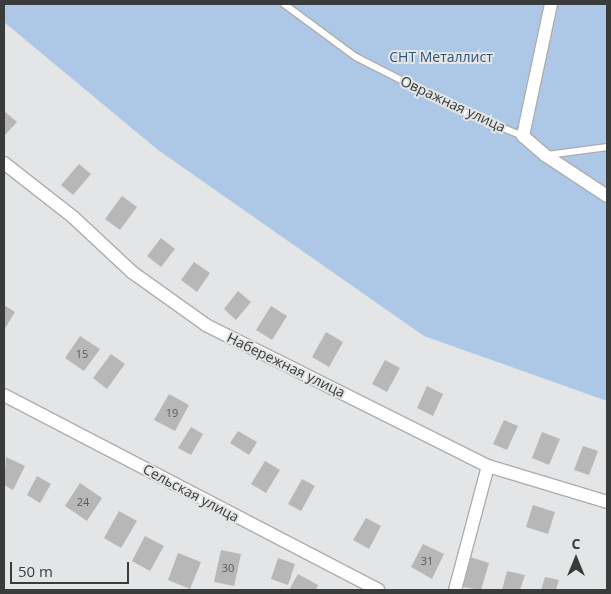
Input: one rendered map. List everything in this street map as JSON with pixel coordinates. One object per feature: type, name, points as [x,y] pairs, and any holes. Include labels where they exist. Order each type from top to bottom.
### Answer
[{"type":"street","points":[[551,4],[523,136],[545,155],[607,196]]},
{"type":"street","name":"Набережная улица","points":[[4,162],[73,217],[132,272],[206,325],[488,466],[607,502]]},
{"type":"street","name":"Сельская улица","points":[[4,395],[378,590]]},
{"type":"street","points":[[455,590],[488,466]]},
{"type":"lane","name":"Овражная улица","points":[[284,4],[356,57],[466,113],[523,136]]},
{"type":"lane","points":[[545,155],[607,147]]},
{"type":"green space","name":"СНТ Металлист","points":[[4,4],[607,4],[607,401],[424,336],[158,150],[4,22]]},
{"type":"building","points":[[4,111],[17,122],[4,136]]},
{"type":"building","points":[[79,164],[91,174],[73,195],[61,185]]},
{"type":"building","points":[[122,196],[137,207],[120,230],[105,219]]},
{"type":"building","points":[[161,238],[175,249],[161,267],[147,256]]},
{"type":"building","points":[[194,262],[210,273],[197,292],[181,280]]},
{"type":"building","points":[[238,291],[251,302],[236,320],[224,309]]},
{"type":"building","points":[[4,305],[15,312],[4,330]]},
{"type":"building","points":[[271,306],[287,316],[272,340],[256,330]]},
{"type":"building","points":[[326,332],[343,342],[329,367],[312,357]]},
{"type":"building","points":[[80,336],[100,349],[84,371],[65,358]]},
{"type":"building","points":[[111,354],[125,364],[107,389],[93,378]]},
{"type":"building","points":[[385,360],[400,368],[387,392],[372,384]]},
{"type":"building","points":[[427,386],[443,394],[433,416],[417,408]]},
{"type":"building","points":[[169,394],[189,405],[175,431],[154,420]]},
{"type":"building","points":[[504,420],[518,426],[507,450],[493,444]]},
{"type":"building","points":[[191,427],[203,434],[191,455],[178,448]]},
{"type":"building","points":[[238,431],[257,442],[249,455],[230,443]]},
{"type":"building","points":[[542,432],[560,439],[549,465],[532,458]]},
{"type":"building","points":[[583,446],[598,451],[589,475],[574,470]]},
{"type":"building","points":[[6,457],[25,466],[13,490],[4,485]]},
{"type":"building","points":[[265,461],[280,470],[266,493],[251,484]]},
{"type":"building","points":[[37,476],[51,484],[40,503],[27,495]]},
{"type":"building","points":[[302,479],[315,486],[301,511],[288,504]]},
{"type":"building","points":[[80,483],[102,498],[87,521],[65,506]]},
{"type":"building","points":[[533,505],[555,512],[548,534],[526,527]]},
{"type":"building","points":[[119,511],[137,521],[121,548],[104,538]]},
{"type":"building","points":[[366,518],[381,526],[369,549],[353,540]]},
{"type":"building","points":[[145,536],[164,546],[150,571],[132,561]]},
{"type":"building","points":[[423,544],[444,554],[432,579],[411,567]]},
{"type":"building","points":[[221,550],[241,554],[234,586],[214,582]]},
{"type":"building","points":[[178,553],[201,562],[190,589],[168,580]]},
{"type":"building","points":[[470,557],[489,563],[481,590],[462,587]]},
{"type":"building","points":[[278,558],[295,564],[288,585],[271,579]]},
{"type":"building","points":[[507,571],[525,575],[520,590],[502,590]]},
{"type":"building","points":[[298,574],[318,585],[316,590],[289,590]]},
{"type":"building","points":[[545,577],[559,580],[556,590],[541,590]]}]
